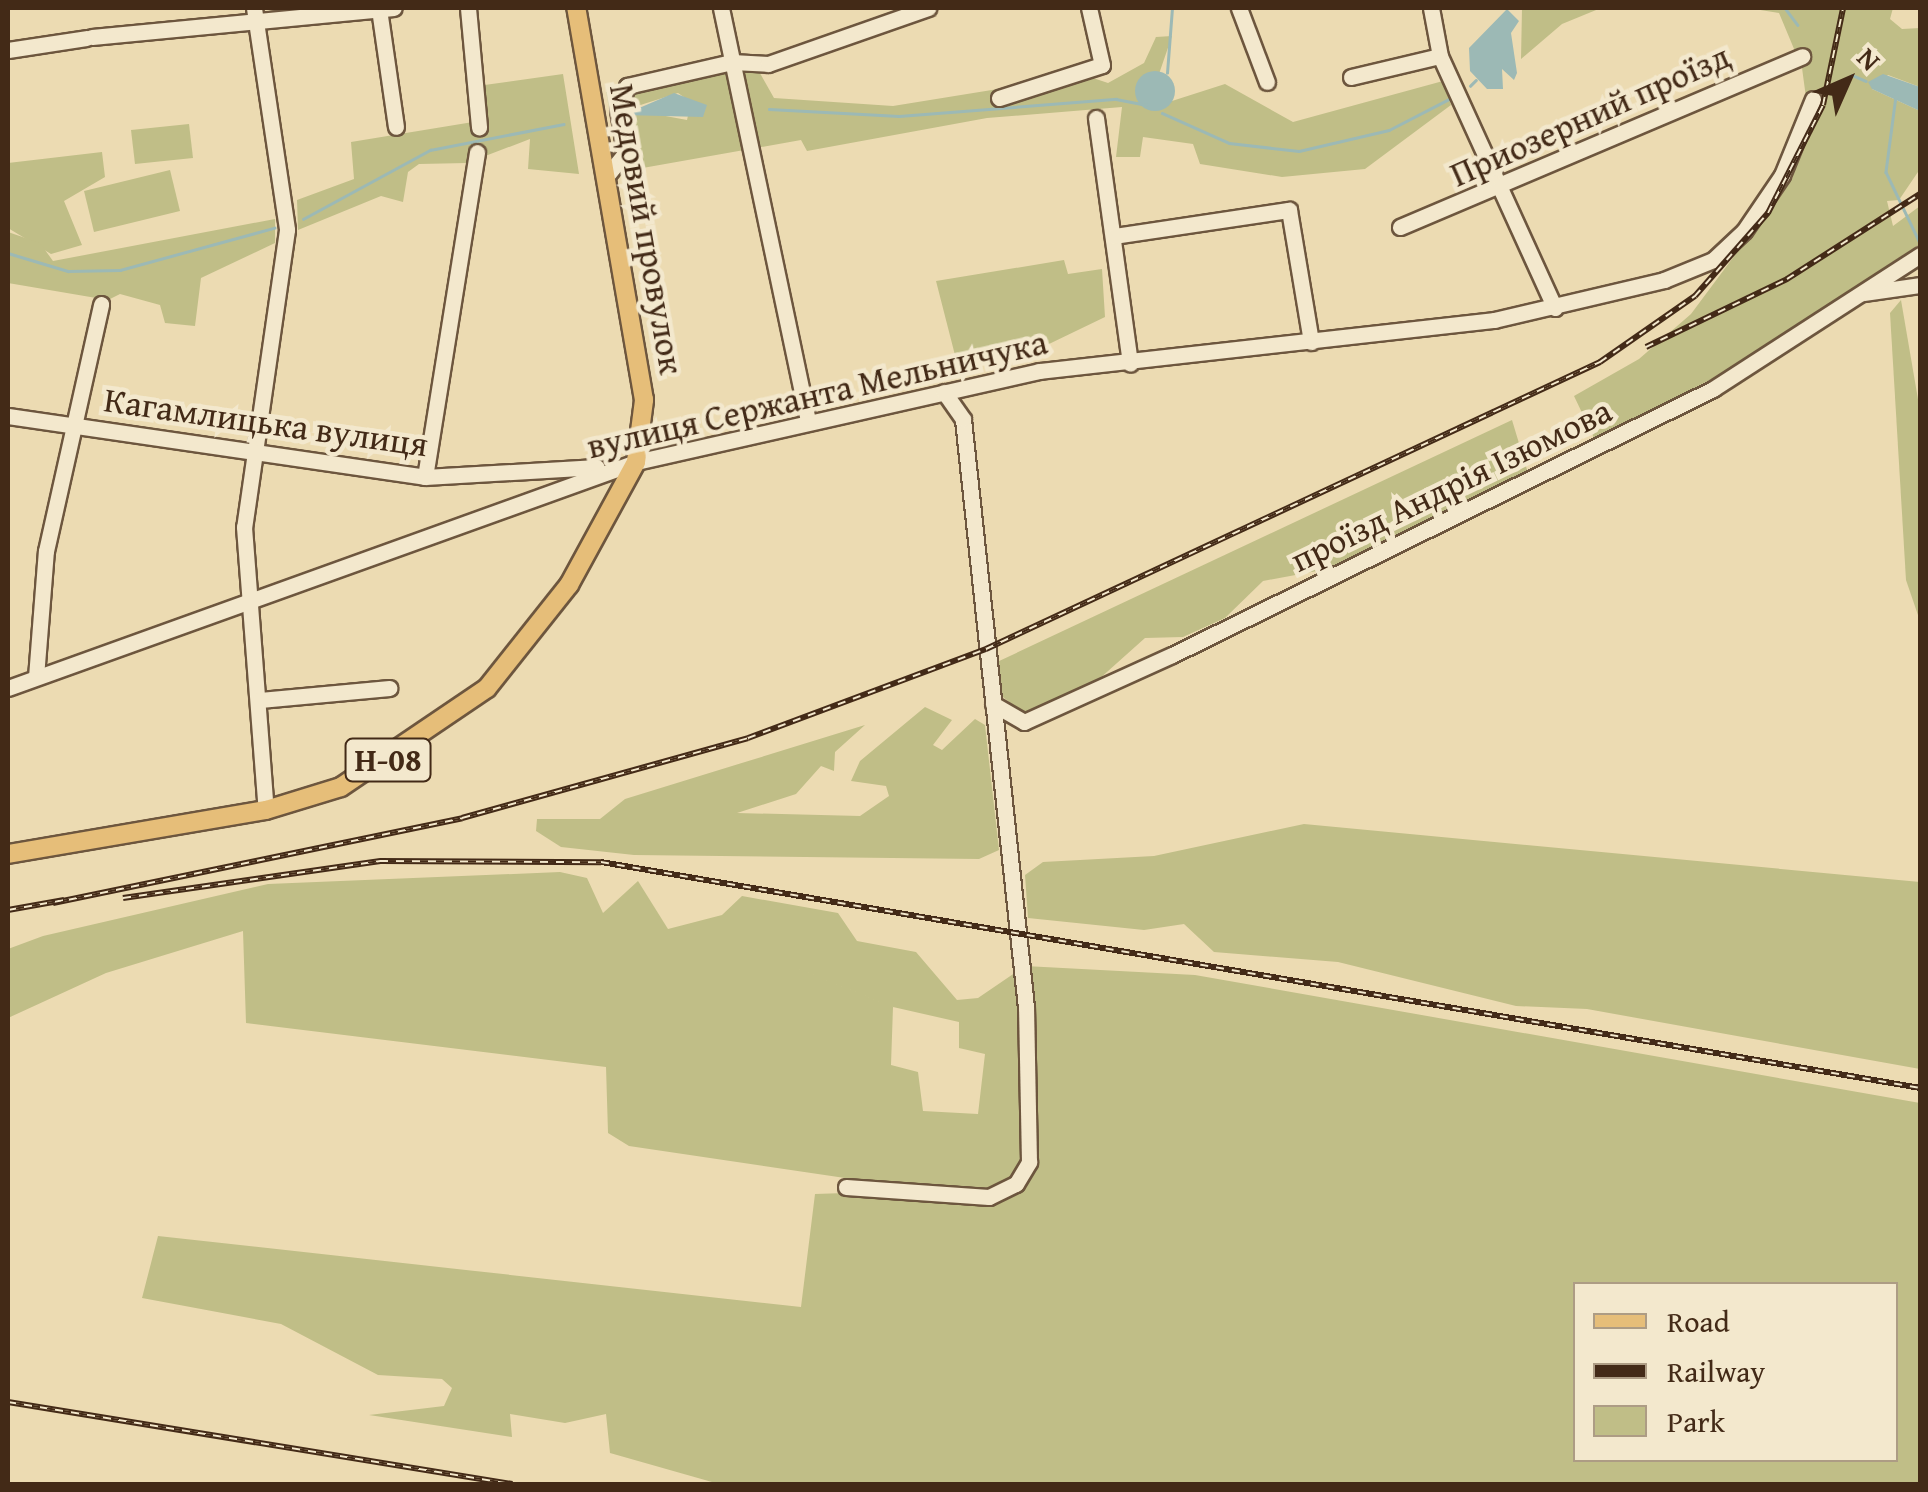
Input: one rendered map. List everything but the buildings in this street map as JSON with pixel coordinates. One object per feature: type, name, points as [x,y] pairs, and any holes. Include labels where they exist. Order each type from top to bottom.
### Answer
[{"type":"main road","name":"Медовий провулок","points":[[576,8],[644,400],[636,462]]},
{"type":"main road","name":"Н-08","points":[[8,854],[266,810],[340,787],[486,688],[569,584],[636,462]]},
{"type":"street","points":[[8,50],[255,13],[387,8],[396,127]]},
{"type":"street","points":[[468,8],[479,127]]},
{"type":"street","points":[[721,8],[808,420]]},
{"type":"street","points":[[605,178],[625,153],[622,91],[732,62],[768,64],[928,8]]},
{"type":"street","points":[[999,98],[1106,60],[1089,8]]},
{"type":"street","points":[[1243,8],[1266,82]]},
{"type":"street","points":[[1430,8],[1440,56],[1504,186],[1556,308]]},
{"type":"street","points":[[255,13],[287,230],[248,452],[248,596],[260,700],[266,810]]},
{"type":"street","points":[[1351,77],[1440,56]]},
{"type":"street","name":"Приозерний проїзд","points":[[1400,227],[1802,56]]},
{"type":"street","name":"вулиця Сержанта Мельничука","points":[[8,688],[248,596],[636,462],[944,392],[1556,308],[1664,280],[1725,251],[1766,202],[1813,98]]},
{"type":"street","points":[[1096,118],[1130,364]]},
{"type":"street","points":[[425,477],[477,152]]},
{"type":"street","points":[[1114,236],[1289,210],[1312,342]]},
{"type":"street","name":"проїзд Андрія Ізюмова","points":[[994,704],[1024,722],[1082,698],[1714,388],[1920,255]]},
{"type":"street","points":[[1860,293],[1916,286]]},
{"type":"street","points":[[36,677],[46,551],[101,304]]},
{"type":"street","points":[[846,1187],[990,1197],[1016,1184],[1029,1162],[1026,1007],[963,418],[944,392]]},
{"type":"street","name":"Кагамлицька вулиця","points":[[8,416],[425,477],[636,462]]},
{"type":"street","points":[[260,700],[388,688]]},
{"type":"green space","points":[[1522,8],[1601,8],[1562,24],[1521,59]]},
{"type":"green space","points":[[1748,8],[1893,8],[1890,19],[1902,29],[1920,28],[1920,87],[1888,75],[1872,89],[1920,111],[1920,169],[1899,200],[1887,201],[1893,226],[1920,206],[1920,244],[1727,371],[1595,440],[1574,396],[1639,359],[1691,314],[1793,177],[1782,164],[1807,105],[1802,68],[1779,13]]},
{"type":"green space","points":[[1172,36],[1147,109],[1225,84],[1293,122],[1443,81],[1451,105],[1365,169],[1282,177],[1200,164],[1193,144],[1143,137],[1140,157],[1116,157],[1122,107],[987,118],[807,151],[801,140],[620,172],[606,92],[757,68],[774,98],[893,106],[1084,75],[1108,83],[1144,63],[1156,37]],"holes":[[[678,93],[691,102],[687,120],[628,109]]]},
{"type":"green space","points":[[563,74],[579,174],[528,169],[530,139],[467,163],[419,164],[408,172],[403,202],[381,196],[298,230],[297,200],[354,179],[351,142],[473,122],[470,87]]},
{"type":"green space","points":[[189,124],[193,158],[135,164],[131,130]]},
{"type":"green space","points":[[102,152],[105,177],[64,201],[82,245],[51,254],[8,228],[8,163]]},
{"type":"green space","points":[[170,170],[180,211],[94,232],[84,191]]},
{"type":"green space","points":[[275,219],[275,243],[201,278],[195,326],[165,323],[160,305],[120,294],[108,300],[8,283],[8,232],[40,243],[53,261]]},
{"type":"green space","points":[[1064,260],[1068,274],[1102,269],[1105,317],[1049,344],[957,363],[936,281]]},
{"type":"green space","points":[[1901,300],[1920,411],[1920,621],[1906,580],[1890,313]]},
{"type":"green space","points":[[1512,420],[1528,473],[1333,568],[1263,581],[1225,618],[1183,637],[1145,638],[1098,680],[1024,714],[998,693],[997,662]]},
{"type":"green space","points":[[925,707],[952,720],[933,745],[942,750],[975,719],[985,725],[999,850],[979,859],[634,855],[561,847],[536,831],[537,819],[600,819],[625,799],[865,725],[835,752],[834,771],[821,766],[796,794],[737,813],[860,816],[889,796],[886,786],[851,781],[860,761]]},
{"type":"green space","points":[[1304,824],[1920,882],[1920,1069],[1587,1009],[1516,1006],[1338,962],[1214,952],[1184,924],[1144,930],[1028,918],[1025,875],[1043,862],[1154,856]]},
{"type":"green space","points":[[560,872],[587,878],[603,913],[638,881],[668,929],[722,915],[742,896],[838,913],[857,941],[916,952],[957,1000],[978,998],[1025,966],[1195,975],[1920,1103],[1920,1484],[719,1484],[610,1453],[606,1414],[565,1423],[510,1414],[512,1437],[369,1415],[444,1406],[452,1388],[442,1379],[378,1375],[281,1324],[142,1298],[158,1236],[801,1307],[815,1194],[845,1193],[845,1178],[629,1146],[608,1133],[606,1067],[246,1023],[243,931],[106,973],[8,1018],[8,949],[43,936],[268,884]],"holes":[[[893,1007],[959,1022],[959,1048],[985,1054],[978,1114],[923,1111],[918,1072],[891,1065]]]},
{"type":"water","points":[[1507,9],[1519,21],[1511,33],[1517,73],[1514,80],[1502,69],[1503,89],[1487,89],[1470,71],[1469,48]]},
{"type":"water","points":[[1155,71],[1169,77],[1175,91],[1169,105],[1155,111],[1141,105],[1135,91],[1141,77]]},
{"type":"water","points":[[1883,74],[1920,87],[1920,111],[1872,89],[1868,82]]},
{"type":"water","points":[[674,93],[707,105],[703,117],[623,115]]},
{"type":"waterway","points":[[1167,73],[1172,8]]},
{"type":"waterway","points":[[1785,8],[1798,25]]},
{"type":"waterway","points":[[1852,75],[1866,81]]},
{"type":"waterway","points":[[1470,86],[1476,80]]},
{"type":"waterway","points":[[1896,96],[1886,172],[1920,243]]},
{"type":"waterway","points":[[1162,113],[1229,143],[1299,151],[1389,130],[1451,98]]},
{"type":"waterway","points":[[769,109],[899,116],[1116,99],[1146,105]]},
{"type":"waterway","points":[[303,219],[430,150],[564,124]]},
{"type":"waterway","points":[[8,253],[68,271],[120,270],[274,228]]},
{"type":"railway","points":[[53,903],[462,818],[748,738],[986,649],[1600,362],[1695,296],[1768,213],[1823,105],[1843,8]]},
{"type":"railway","points":[[1646,347],[1787,279],[1920,194]]},
{"type":"railway","points":[[123,898],[380,861],[601,862],[1920,1088]]},
{"type":"railway","points":[[8,910],[64,900]]},
{"type":"railway","points":[[8,1402],[512,1484]]}]
